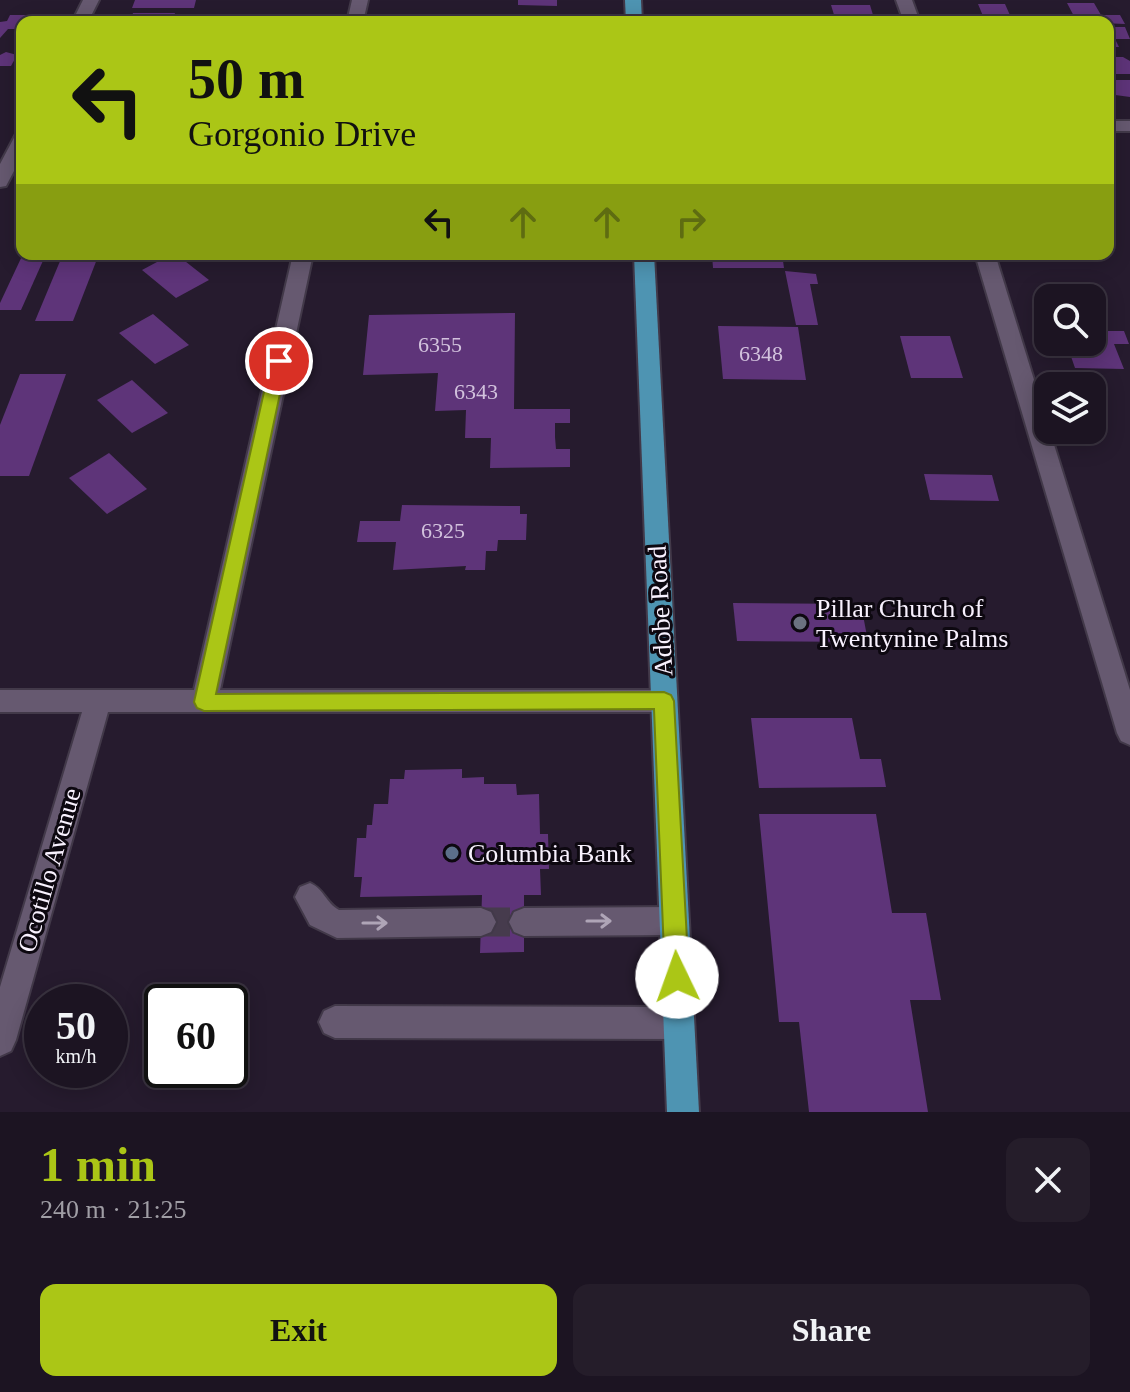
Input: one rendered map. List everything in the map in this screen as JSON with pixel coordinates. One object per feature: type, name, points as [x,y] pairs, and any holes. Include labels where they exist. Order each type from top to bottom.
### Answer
[{"type":"main road","name":"Adobe Road","points":[[644,260],[683,1112]]},
{"type":"street","points":[[0,182],[11,158]]},
{"type":"street","points":[[204,702],[302,260]]},
{"type":"street","points":[[987,260],[1130,733]]},
{"type":"street","points":[[0,701],[664,701]]},
{"type":"street","name":"Ocotillo Avenue","points":[[0,1040],[98,701]]},
{"type":"street","points":[[310,897],[320,915],[337,924],[481,922]]},
{"type":"street","points":[[524,922],[674,921]]},
{"type":"street","points":[[335,1022],[678,1023]]},
{"type":"building","points":[[135,0],[196,0],[194,8],[132,8]]},
{"type":"building","points":[[518,0],[557,0],[557,6],[518,5]]},
{"type":"building","points":[[1067,3],[1094,3],[1101,15],[1120,15],[1125,24],[1114,24],[1114,16],[1074,16]]},
{"type":"building","points":[[978,4],[1005,4],[1010,16],[983,16]]},
{"type":"building","points":[[831,5],[870,5],[873,15],[865,16],[834,16]]},
{"type":"building","points":[[133,13],[175,13],[174,16],[132,16]]},
{"type":"building","points":[[10,15],[35,15],[16,16],[16,29],[8,29],[0,38],[0,22],[7,21]]},
{"type":"building","points":[[1114,27],[1125,27],[1130,39],[1115,39],[1119,47],[1114,47]]},
{"type":"building","points":[[6,52],[16,57],[11,66],[0,66],[0,55]]},
{"type":"building","points":[[1114,57],[1130,61],[1130,74],[1114,74]]},
{"type":"building","points":[[1114,80],[1130,80],[1130,97],[1114,95]]},
{"type":"building","points":[[20,260],[43,260],[21,310],[0,310],[0,303]]},
{"type":"building","points":[[60,260],[97,260],[73,321],[35,321]]},
{"type":"building","points":[[161,260],[184,260],[209,280],[176,298],[142,270]]},
{"type":"building","points":[[712,260],[783,260],[784,268],[713,268]]},
{"type":"building","points":[[785,271],[816,274],[818,284],[810,284],[818,325],[796,325]]},
{"type":"building","points":[[515,313],[514,409],[570,409],[570,423],[555,423],[555,437],[556,449],[570,449],[570,467],[490,468],[491,438],[465,438],[466,410],[435,411],[438,373],[363,375],[369,315]]},
{"type":"building","points":[[153,314],[189,345],[155,364],[119,333]]},
{"type":"building","points":[[718,326],[798,327],[806,380],[723,379]]},
{"type":"building","points":[[1106,331],[1124,331],[1129,344],[1114,344],[1124,369],[1075,368],[1071,356],[1106,356]]},
{"type":"building","points":[[900,336],[950,336],[963,378],[911,378]]},
{"type":"building","points":[[20,374],[66,374],[29,476],[0,476],[0,425]]},
{"type":"building","points":[[132,380],[168,413],[132,433],[97,400]]},
{"type":"building","points":[[109,453],[147,489],[107,514],[69,478]]},
{"type":"building","points":[[924,474],[992,475],[999,501],[930,500]]},
{"type":"building","points":[[402,505],[520,506],[520,514],[527,514],[526,540],[498,540],[497,551],[486,551],[485,570],[465,570],[466,566],[393,570],[396,542],[357,542],[360,521],[400,521]]},
{"type":"building","name":"Pillar Church of Twentynine Palms","points":[[733,603],[861,604],[868,642],[737,641]]},
{"type":"building","points":[[751,718],[852,718],[860,759],[881,759],[886,787],[759,788]]},
{"type":"building","name":"Columbia Bank","points":[[462,769],[462,778],[484,777],[484,784],[516,784],[517,795],[539,794],[540,834],[548,834],[549,869],[540,869],[541,895],[524,895],[524,952],[480,953],[482,895],[360,897],[362,877],[354,877],[357,838],[366,838],[367,825],[372,825],[374,804],[388,804],[390,779],[404,779],[405,770]]},
{"type":"building","points":[[759,814],[876,814],[892,913],[926,913],[941,1000],[910,1000],[928,1112],[809,1112],[799,1022],[779,1022]]},
{"type":"tunnel","points":[[481,922],[524,922]]},
{"type":"place","name":"Pillar Church of Twentynine Palms","points":[[800,623]]},
{"type":"place","name":"Columbia Bank","points":[[452,853]]},
{"type":"route","points":[[279,361],[204,702],[664,701],[677,977]]}]
